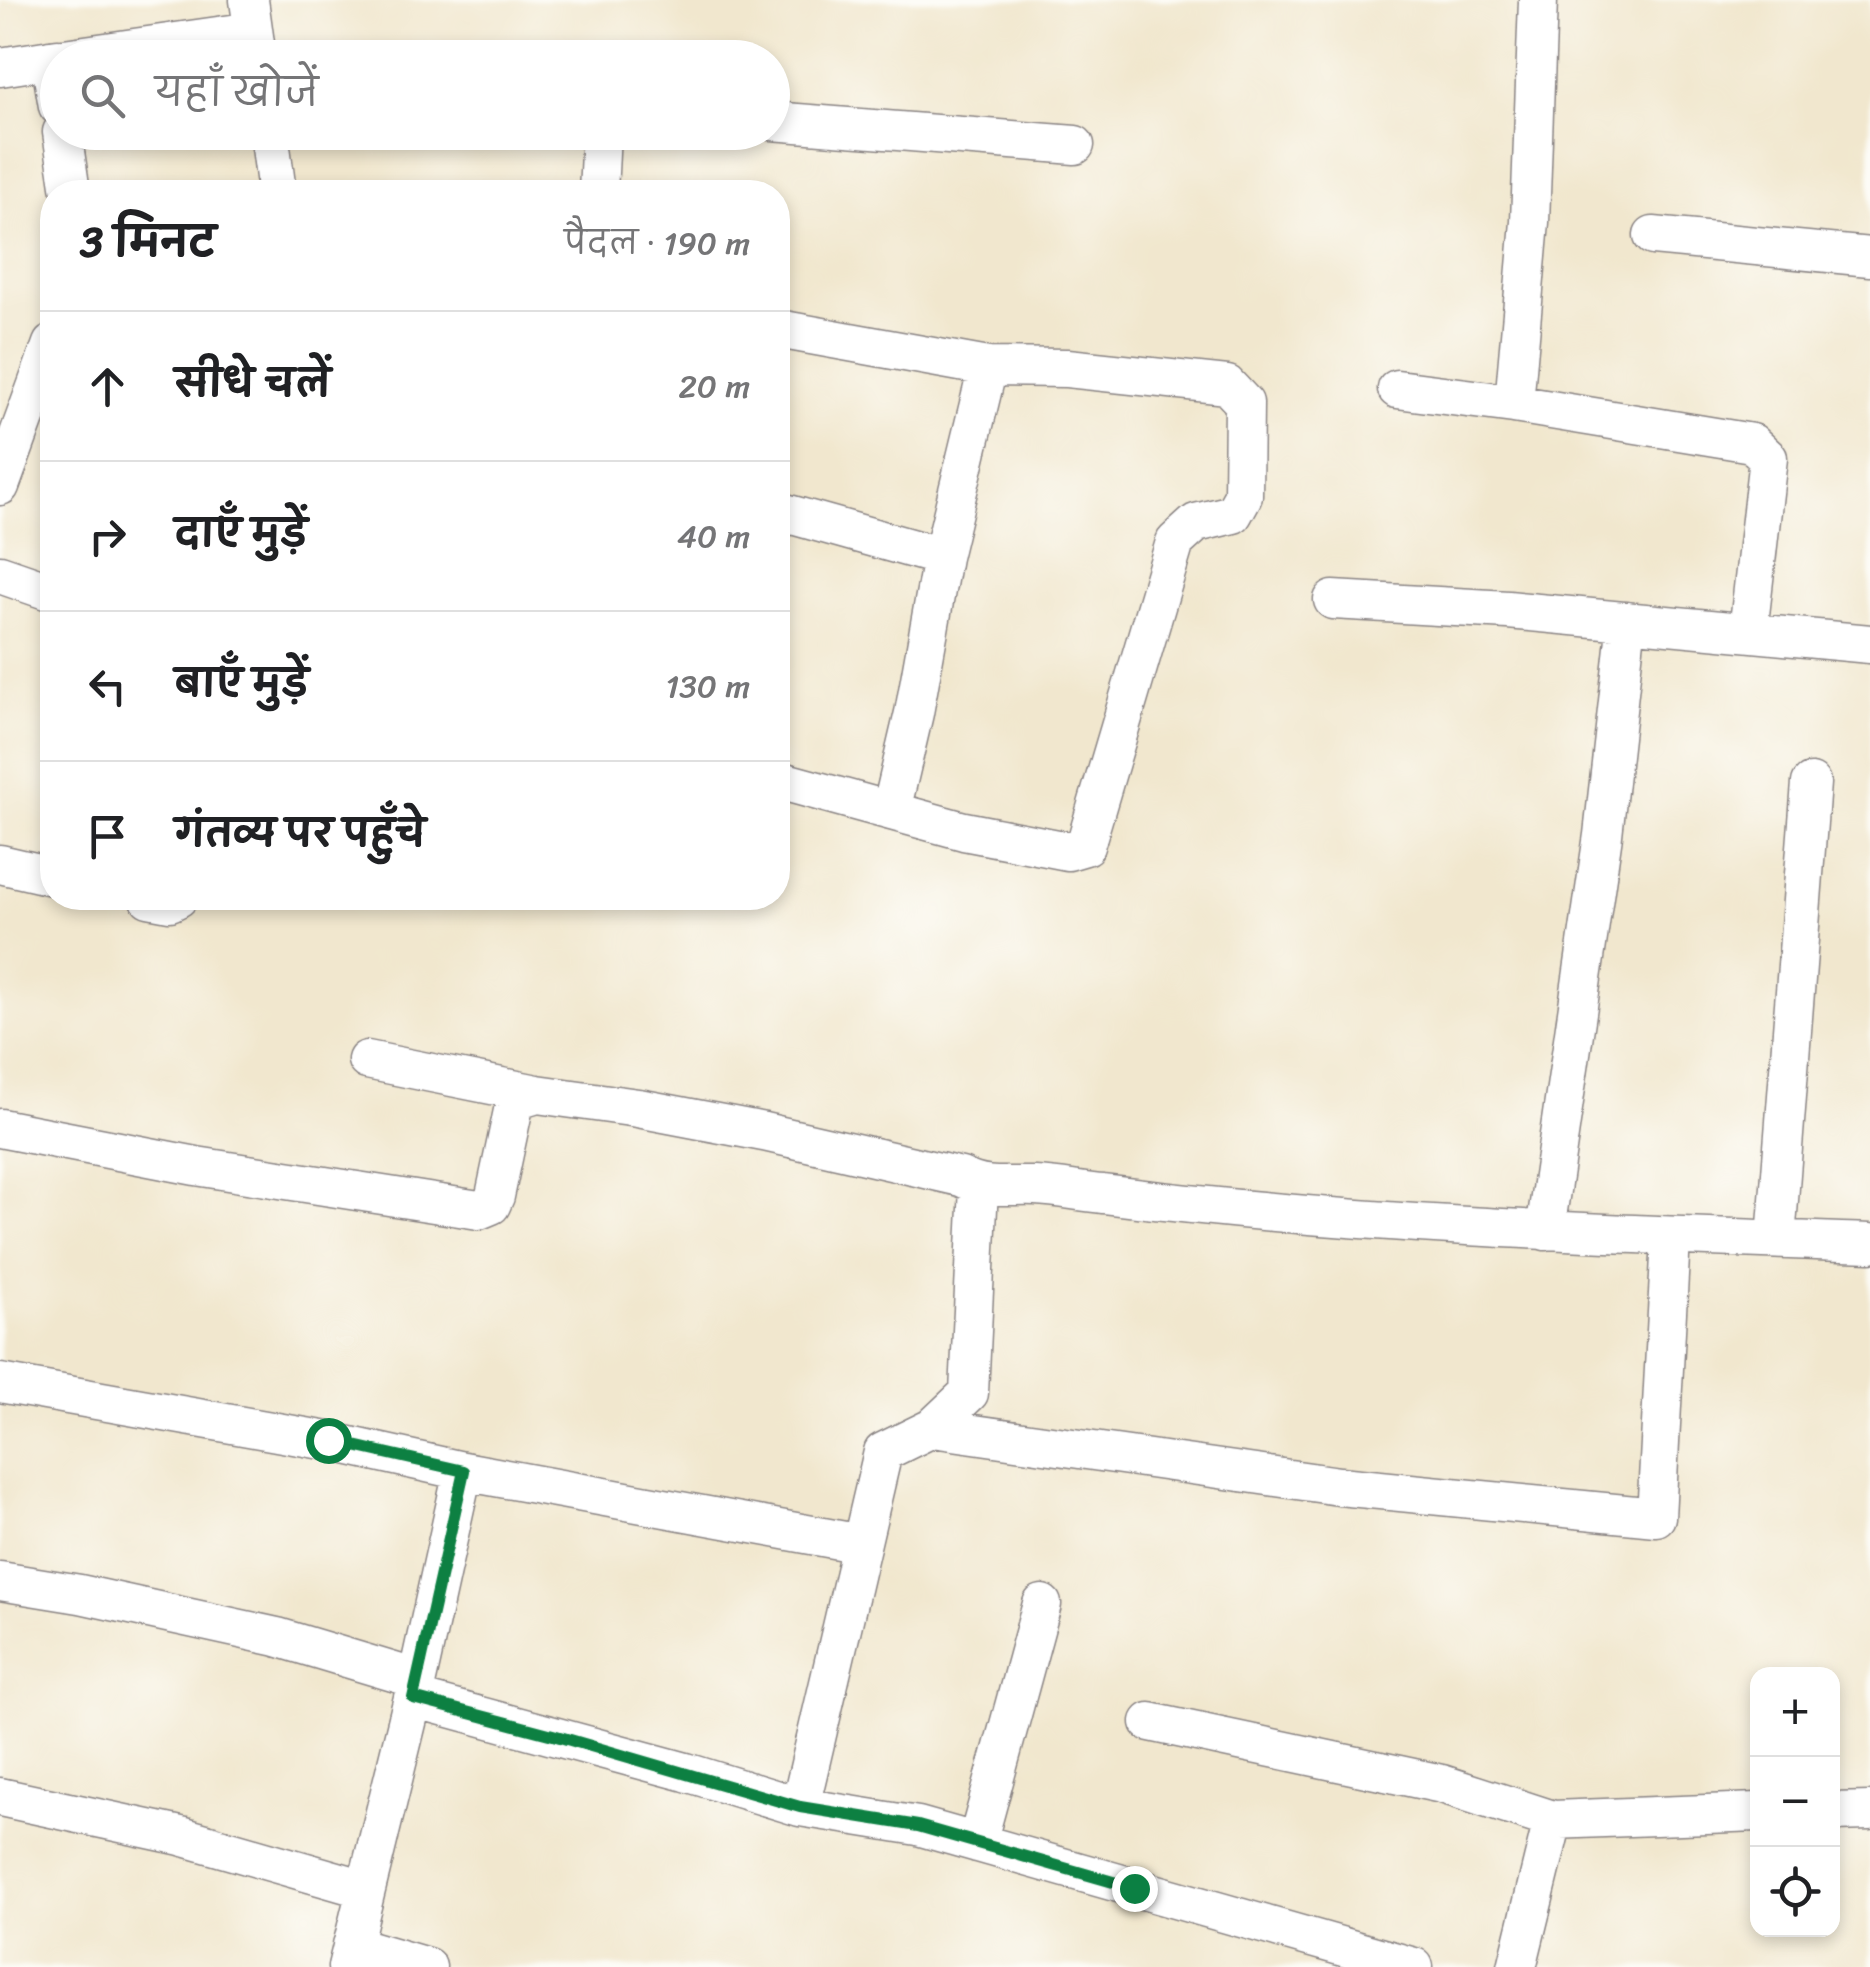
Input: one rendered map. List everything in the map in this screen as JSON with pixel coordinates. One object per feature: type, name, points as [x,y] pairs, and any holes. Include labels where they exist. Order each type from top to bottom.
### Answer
[{"type":"street","points":[[1514,404],[1530,222],[1538,0]]},
{"type":"street","points":[[179,40],[253,29]]},
{"type":"street","points":[[0,68],[40,61]]},
{"type":"street","points":[[790,121],[1075,145]]},
{"type":"street","points":[[65,150],[69,180]]},
{"type":"street","points":[[272,150],[276,180]]},
{"type":"street","points":[[599,180],[600,150]]},
{"type":"street","points":[[1653,236],[1870,258]]},
{"type":"street","points":[[790,331],[988,368],[1067,368],[1228,385],[1244,403],[1243,496],[1233,514],[1196,523],[1175,542],[1085,846],[1068,851],[964,831],[790,783]]},
{"type":"street","points":[[890,811],[914,713],[942,558],[988,368]]},
{"type":"street","points":[[0,486],[40,377]]},
{"type":"street","points":[[1397,389],[1752,443],[1768,458],[1748,632]]},
{"type":"street","points":[[790,514],[942,558]]},
{"type":"street","points":[[0,574],[40,588]]},
{"type":"street","points":[[1334,600],[1627,621],[1870,644]]},
{"type":"street","points":[[1546,1231],[1601,853],[1627,621]]},
{"type":"street","points":[[1776,1239],[1811,783]]},
{"type":"street","points":[[0,864],[40,873]]},
{"type":"street","points":[[367,1060],[537,1094],[764,1132],[961,1177],[980,1187],[1037,1186],[1333,1219],[1671,1238],[1776,1239],[1869,1253]]},
{"type":"street","points":[[0,1128],[196,1166],[479,1210],[491,1205],[495,1196],[514,1106],[537,1094]]},
{"type":"street","points":[[800,1807],[882,1452],[932,1428],[969,1392],[980,1187]]},
{"type":"street","points":[[932,1428],[1339,1486],[1656,1518],[1671,1238]]},
{"type":"street","points":[[0,1383],[328,1440],[464,1471],[861,1544]]},
{"type":"street","points":[[427,1967],[350,1956],[464,1471]]},
{"type":"street","points":[[0,1581],[80,1594],[277,1637],[415,1689],[800,1807],[918,1826],[1414,1967]]},
{"type":"street","points":[[977,1843],[1042,1604]]},
{"type":"street","points":[[1150,1722],[1442,1784],[1553,1820],[1750,1812]]},
{"type":"street","points":[[0,1797],[181,1836],[365,1889]]},
{"type":"street","points":[[1840,1812],[1870,1811]]},
{"type":"street","points":[[1517,1967],[1553,1820]]},
{"type":"route","points":[[328,1440],[464,1471],[413,1698],[800,1807],[918,1826],[1134,1888]]}]
